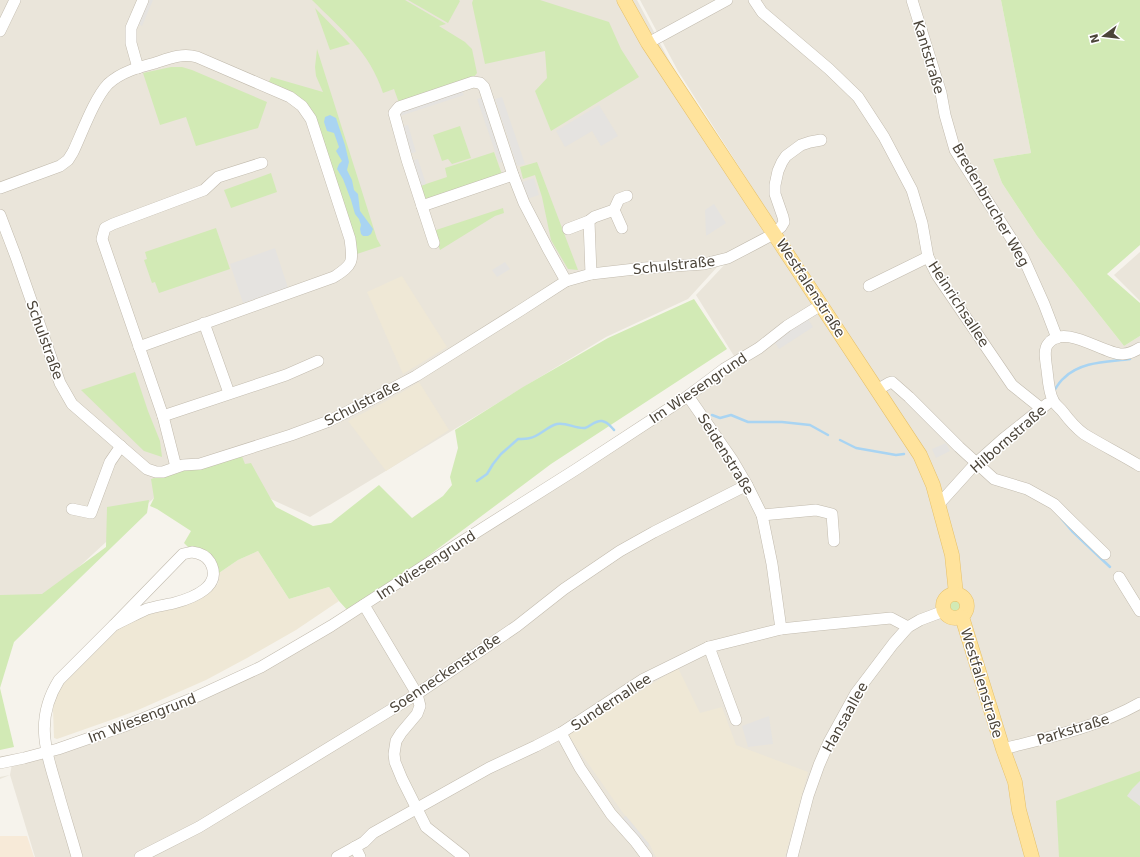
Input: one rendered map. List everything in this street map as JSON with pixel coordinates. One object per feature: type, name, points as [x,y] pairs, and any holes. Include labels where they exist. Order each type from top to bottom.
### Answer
[{"type":"main road","name":"Westfalenstraße","points":[[624,0],[648,43],[920,455],[933,485],[939,504],[952,555],[956,594]]},
{"type":"main road","points":[[951,594],[956,594],[963,596],[967,603],[967,611],[962,617],[955,619],[946,614],[943,603],[951,594]]},
{"type":"main road","name":"Westfalenstraße","points":[[962,617],[1003,749],[1015,782],[1019,810],[1031,856]]},
{"type":"street","points":[[0,31],[15,0]]},
{"type":"street","points":[[138,68],[131,43],[131,28],[143,0]]},
{"type":"street","points":[[648,43],[727,0]]},
{"type":"street","name":"Heinrichsallee","points":[[754,0],[762,12],[829,69],[858,97],[884,137],[912,190],[922,223],[928,257],[937,275],[1012,385],[1042,409]]},
{"type":"street","name":"Kantstraße","points":[[912,0],[941,93],[945,115]]},
{"type":"street","points":[[0,188],[60,166],[68,160],[98,98],[114,80],[138,68],[177,56],[187,55],[197,57],[276,90],[290,97],[302,106],[311,119],[350,239],[352,256],[350,265],[347,269],[334,277],[139,347]]},
{"type":"street","points":[[434,243],[394,113],[399,107],[473,82],[480,82],[484,87],[513,175],[524,203],[566,281]]},
{"type":"street","name":"Bredenbrucher Weg","points":[[945,115],[955,150],[1023,257],[1044,304],[1056,338]]},
{"type":"street","points":[[774,232],[781,227],[784,222],[775,194],[776,178],[782,162],[786,156],[801,145],[821,140]]},
{"type":"street","points":[[176,467],[163,416],[102,239],[105,228],[204,190],[218,177],[262,163]]},
{"type":"street","points":[[422,206],[513,175]]},
{"type":"street","points":[[568,229],[614,210],[619,199],[627,196]]},
{"type":"street","points":[[614,210],[622,228]]},
{"type":"street","name":"Schulstraße","points":[[0,215],[60,384],[72,404],[149,470],[156,472],[163,472],[183,465],[200,464],[218,459],[329,421],[416,376],[566,281],[591,274],[644,268],[704,264],[728,258],[768,237],[774,232]]},
{"type":"street","points":[[589,221],[591,274]]},
{"type":"street","points":[[869,286],[928,257]]},
{"type":"street","name":"Im Wiesengrund","points":[[0,763],[46,752],[127,725],[158,713],[261,667],[331,626],[460,542],[575,470],[688,396],[724,369],[759,348],[787,326],[821,305]]},
{"type":"street","points":[[204,323],[230,393]]},
{"type":"street","points":[[1056,338],[1067,336],[1075,338],[1118,354],[1128,353],[1140,348]]},
{"type":"street","name":"Hilbornstraße","points":[[939,504],[976,463],[1003,439],[1052,400],[1048,382],[1045,353],[1047,344],[1056,338]]},
{"type":"street","points":[[163,416],[282,376],[318,362]]},
{"type":"street","points":[[877,390],[892,382],[976,463],[994,478],[1027,489],[1054,504],[1105,554]]},
{"type":"street","name":"Seidenstraße","points":[[688,396],[729,456],[762,515],[772,564],[781,629]]},
{"type":"street","points":[[1052,400],[1083,433],[1140,466]]},
{"type":"street","points":[[72,509],[91,513],[110,462],[121,446]]},
{"type":"street","name":"Soenneckenstraße","points":[[140,857],[199,827],[417,694],[517,626],[564,589],[620,551],[654,532],[747,486]]},
{"type":"street","points":[[762,515],[816,510],[832,514],[834,541]]},
{"type":"street","points":[[77,857],[46,752],[44,722],[46,708],[53,690],[59,680],[184,554],[192,552],[200,553],[209,560],[214,575],[209,586],[196,596],[149,609],[114,626]]},
{"type":"street","points":[[1119,577],[1140,611]]},
{"type":"street","points":[[364,605],[417,694],[420,706],[417,714],[401,733],[396,742],[394,754],[395,762],[426,827],[464,857]]},
{"type":"street","name":"Hansaallee","points":[[792,857],[808,796],[819,765],[856,693],[892,644],[908,627],[920,620],[944,611]]},
{"type":"street","name":"Sundernallee","points":[[337,857],[358,852],[364,842],[373,833],[489,768],[561,734],[642,680],[709,647],[781,629],[819,624],[890,618],[908,627]]},
{"type":"street","points":[[709,647],[736,720]]},
{"type":"street","name":"Parkstraße","points":[[1003,749],[1089,726],[1123,712],[1140,703]]},
{"type":"street","points":[[561,734],[580,768],[611,814],[647,857]]},
{"type":"shaded area","points":[[0,0],[637,0],[766,236],[729,254],[688,299],[606,337],[310,517],[201,467],[154,498],[20,621],[0,629]]},
{"type":"shaded area","points":[[147,0],[153,0],[142,26],[136,23]]},
{"type":"shaded area","points":[[640,0],[1001,0],[1031,153],[993,159],[1002,183],[1037,236],[1124,346],[1140,336],[1140,857],[35,857],[10,775],[13,758],[153,711],[263,661],[385,586],[681,395],[734,356],[696,295],[729,260],[780,231],[678,71]]},
{"type":"shaded area","points":[[462,91],[464,95],[400,116],[399,111]]},
{"type":"shaded area","points":[[483,97],[505,161],[499,163],[477,99]]},
{"type":"shaded area","points":[[502,97],[525,164],[517,166],[495,99]]},
{"type":"shaded area","points":[[599,105],[618,136],[601,146],[592,131],[565,147],[556,131]]},
{"type":"shaded area","points":[[408,125],[416,152],[408,154],[400,127]]},
{"type":"shaded area","points":[[418,159],[426,184],[418,187],[410,161]]},
{"type":"shaded area","points":[[534,178],[539,195],[527,199],[522,182]]},
{"type":"shaded area","points":[[714,204],[726,223],[706,236],[705,210]]},
{"type":"shaded area","points":[[275,248],[288,288],[243,303],[230,264]]},
{"type":"shaded area","points":[[1140,252],[1140,301],[1114,275]]},
{"type":"shaded area","points":[[505,262],[510,269],[497,277],[492,270]]},
{"type":"shaded area","points":[[402,276],[447,347],[403,374],[367,292]]},
{"type":"shaded area","points":[[808,319],[813,327],[779,349],[774,341]]},
{"type":"shaded area","points":[[419,382],[449,430],[386,471],[348,421]]},
{"type":"shaded area","points":[[946,443],[950,451],[936,458],[932,449]]},
{"type":"shaded area","points":[[258,551],[289,599],[329,587],[339,601],[296,630],[206,680],[138,710],[57,739],[54,738],[53,709],[55,694],[61,684],[116,630],[148,613],[202,597],[218,584],[219,573],[238,560]]},
{"type":"shaded area","points":[[678,668],[700,713],[722,707],[736,745],[808,772],[785,857],[656,857],[650,845],[623,813],[568,735]]},
{"type":"shaded area","points":[[769,716],[773,744],[748,747],[742,726]]},
{"type":"shaded area","points":[[1140,781],[1140,806],[1127,796]]},
{"type":"shaded area","points":[[626,816],[649,844],[647,852],[620,820]]},
{"type":"shaded area","points":[[0,836],[27,836],[34,857],[0,857]]},
{"type":"green space","points":[[312,0],[405,0],[446,24],[439,26],[465,42],[472,49],[477,73],[474,77],[399,103],[394,89],[383,93],[370,65],[354,42]]},
{"type":"green space","points":[[408,0],[459,0],[460,1],[448,23]]},
{"type":"green space","points":[[473,0],[540,0],[609,22],[621,49],[639,77],[551,131],[535,91],[547,78],[545,51],[485,64],[472,3]]},
{"type":"green space","points":[[1001,0],[1140,0],[1140,245],[1107,274],[1140,303],[1140,336],[1124,346],[1037,236],[1002,183],[993,159],[1031,153]]},
{"type":"green space","points":[[315,8],[350,44],[330,50]]},
{"type":"green space","points":[[317,49],[377,239],[381,246],[354,255],[309,124],[299,103],[268,84],[271,77],[323,92],[316,76],[315,67]]},
{"type":"green space","points":[[171,67],[182,67],[192,70],[267,102],[258,128],[196,146],[186,117],[160,125],[143,73]]},
{"type":"green space","points":[[460,126],[471,158],[452,164],[448,159],[442,161],[433,135]]},
{"type":"green space","points":[[494,152],[504,180],[424,204],[420,186],[447,177],[445,168]]},
{"type":"green space","points":[[537,162],[578,270],[568,269],[551,240],[542,197],[535,175],[523,179],[520,167]]},
{"type":"green space","points":[[271,173],[277,192],[231,208],[224,190]]},
{"type":"green space","points":[[503,208],[504,213],[495,216],[440,250],[433,231]]},
{"type":"green space","points":[[216,228],[230,269],[159,293],[155,282],[152,283],[144,260],[147,259],[145,252]]},
{"type":"green space","points":[[694,299],[727,349],[551,464],[376,595],[349,612],[329,587],[289,599],[258,551],[238,560],[219,573],[216,565],[192,551],[184,543],[191,531],[150,506],[154,498],[151,479],[241,454],[245,464],[251,463],[276,507],[313,526],[331,523],[379,485],[412,518],[443,496],[452,485],[450,477],[458,448],[455,430],[523,387],[608,338]]},
{"type":"green space","points":[[135,372],[160,441],[162,457],[144,451],[81,390]]},
{"type":"green space","points":[[149,500],[147,513],[14,642],[0,688],[0,595],[42,594],[106,547],[107,507]]},
{"type":"green space","points":[[953,600],[957,600],[961,606],[957,612],[953,612],[949,608],[949,604]]},
{"type":"green space","points":[[0,688],[14,747],[0,750]]},
{"type":"green space","points":[[1140,771],[1140,857],[1059,857],[1056,801]]},
{"type":"water","points":[[330,115],[336,118],[345,145],[349,162],[347,170],[352,180],[354,190],[358,194],[360,211],[373,229],[371,234],[368,236],[363,236],[361,234],[359,219],[355,214],[343,179],[337,169],[342,161],[336,151],[339,147],[334,133],[327,131],[324,122],[325,117]]},
{"type":"waterway","points":[[1054,391],[1063,379],[1078,368],[1095,363],[1130,359]]},
{"type":"waterway","points":[[712,415],[720,418],[731,415],[748,422],[782,422],[810,425],[828,435]]},
{"type":"waterway","points":[[477,481],[487,474],[501,454],[518,439],[527,439],[536,436],[554,425],[564,424],[578,428],[585,428],[595,422],[602,421],[607,423],[614,430]]},
{"type":"waterway","points":[[840,440],[856,448],[896,455],[904,454]]},
{"type":"waterway","points":[[1061,518],[1072,531],[1110,567]]}]
